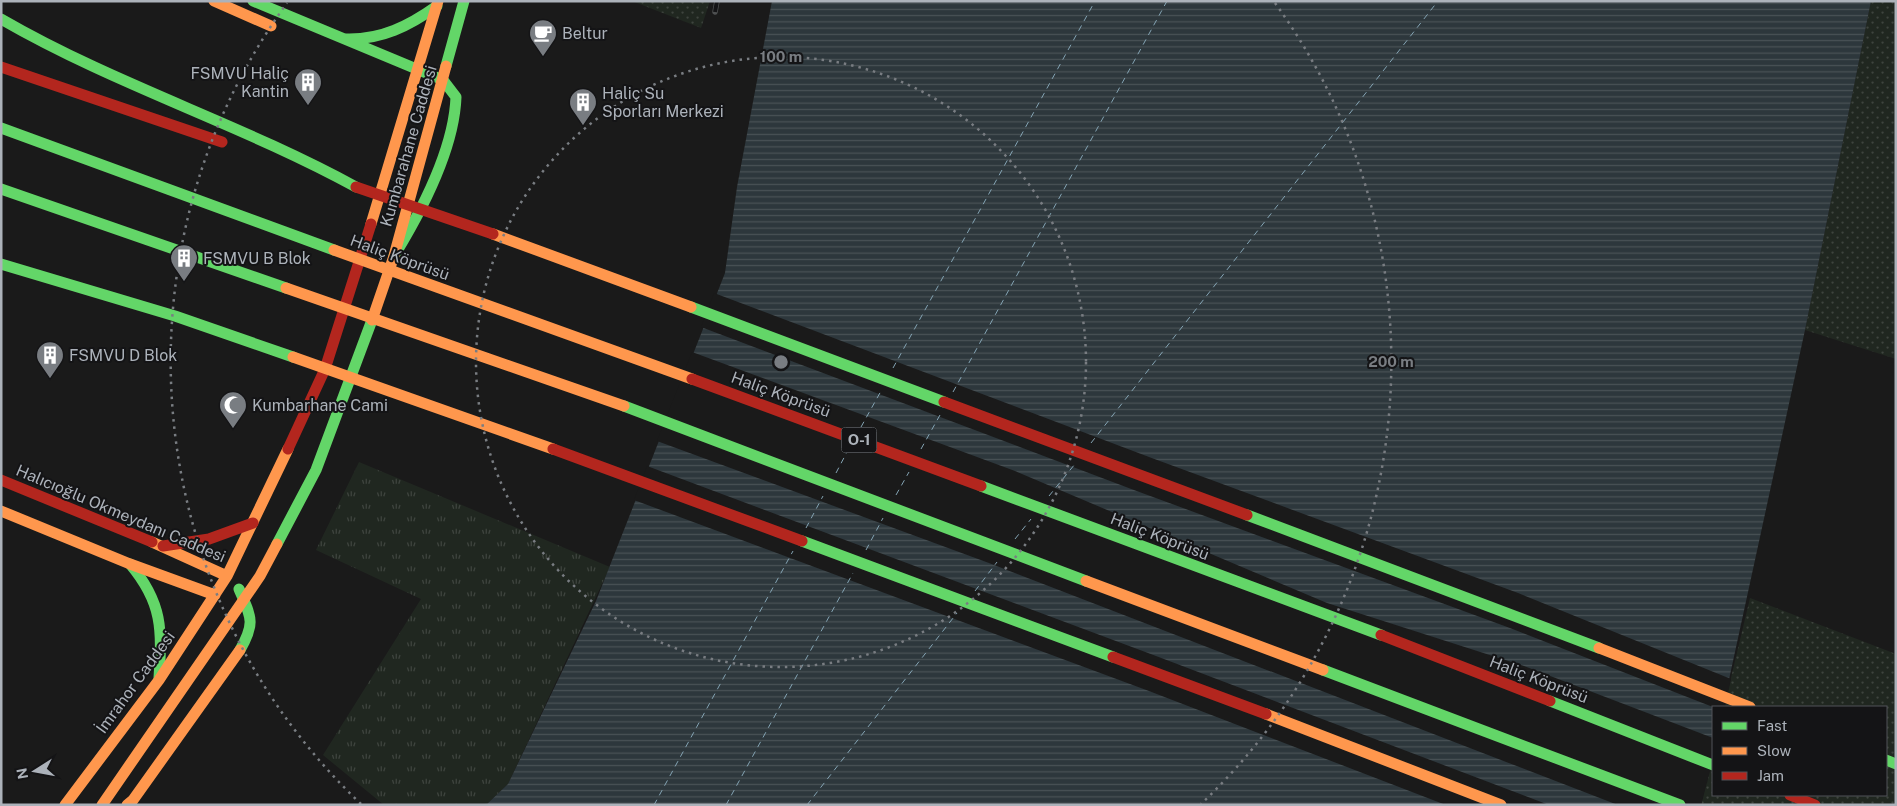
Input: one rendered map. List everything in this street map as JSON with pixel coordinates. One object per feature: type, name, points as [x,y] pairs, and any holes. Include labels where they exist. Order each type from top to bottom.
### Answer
[{"type":"main road","points":[[214,1],[285,32]]},
{"type":"main road","points":[[253,1],[442,80],[456,97],[456,114],[430,190],[414,224],[394,256]]},
{"type":"main road","name":"Kumbarahane Caddesi","points":[[244,598],[260,576],[316,470],[354,373],[394,256],[464,1]]},
{"type":"main road","points":[[340,38],[358,40],[400,30],[438,3]]},
{"type":"main road","name":"Kumbarahane Caddesi","points":[[227,576],[325,369],[362,254],[409,83],[417,70],[438,3]]},
{"type":"main road","points":[[1,18],[44,45],[171,103],[310,161],[356,187]]},
{"type":"main road","points":[[1,66],[230,145]]},
{"type":"main road","points":[[409,83],[442,80]]},
{"type":"main road","name":"Haliç Köprüsü","points":[[1,128],[958,476],[1334,617],[1712,765]]},
{"type":"main road","points":[[272,158],[575,265],[1486,603],[1747,706]]},
{"type":"main road","points":[[1,189],[602,398],[1680,805]]},
{"type":"main road","points":[[1,264],[174,316],[412,397],[1209,692],[1501,805]]},
{"type":"main road","name":"Halıcıoğlu Okmeydanı Caddesi","points":[[1,480],[163,546],[227,576]]},
{"type":"main road","points":[[1,511],[130,564],[215,595],[244,598]]},
{"type":"main road","points":[[163,546],[208,540],[233,533],[253,523]]},
{"type":"main road","points":[[130,564],[143,577],[153,593],[160,611],[162,633],[159,680]]},
{"type":"main road","points":[[127,805],[236,656],[250,632],[250,615],[242,591],[227,576]]},
{"type":"main road","name":"İmrahor Caddesi","points":[[65,805],[159,680],[227,576]]},
{"type":"main road","points":[[102,805],[216,642],[244,598]]},
{"type":"main road","points":[[1792,796],[1815,805]]},
{"type":"green space","points":[[632,1],[710,1],[701,28]]},
{"type":"green space","points":[[1871,1],[1896,1],[1896,359],[1805,330]]},
{"type":"green space","points":[[359,462],[610,567],[508,784],[486,805],[384,805],[323,755],[421,599],[316,550]]},
{"type":"green space","points":[[1750,598],[1896,654],[1896,805],[1701,805],[1712,758],[1712,796],[1887,796],[1887,706],[1724,706]]},
{"type":"shaded area","points":[[772,1],[1871,1],[1805,330],[1723,706],[1712,706],[1712,755],[1698,805],[486,805],[508,784],[596,601],[725,273],[737,187]]},
{"type":"pier","points":[[714,293],[1149,457],[1518,593],[1731,679],[1725,706],[1712,707],[1510,628],[1134,490],[701,327]]},
{"type":"pier","points":[[692,352],[1015,471],[1327,603],[1524,666],[1712,738],[1712,764],[1701,805],[1618,805],[989,563],[657,441]]},
{"type":"pier","points":[[647,466],[1549,805],[1446,805],[1149,691],[634,500]]},
{"type":"ferry route","points":[[893,368],[1095,1]]},
{"type":"ferry route","points":[[953,392],[1167,1]]},
{"type":"ferry route","points":[[1091,443],[1438,1]]},
{"type":"ferry route","points":[[861,427],[881,391]]},
{"type":"ferry route","points":[[921,449],[940,415]]},
{"type":"ferry route","points":[[836,473],[848,450]]},
{"type":"ferry route","points":[[1049,496],[1075,464]]},
{"type":"ferry route","points":[[896,495],[909,472]]},
{"type":"ferry route","points":[[806,528],[823,496]]},
{"type":"ferry route","points":[[866,550],[883,518]]},
{"type":"ferry route","points":[[1015,539],[1031,519]]},
{"type":"ferry route","points":[[654,805],[793,551]]},
{"type":"ferry route","points":[[975,591],[997,562]]},
{"type":"ferry route","points":[[726,805],[853,573]]},
{"type":"ferry route","points":[[807,805],[957,613]]},
{"type":"railway","points":[[715,12],[717,1]]},
{"type":"traffic: fast","points":[[253,1],[443,80],[456,97],[454,117],[443,159],[415,220],[394,256]]},
{"type":"traffic: fast","points":[[446,66],[464,1]]},
{"type":"traffic: fast","points":[[346,39],[359,39],[383,34],[416,20],[437,6]]},
{"type":"traffic: fast","points":[[1,19],[44,43],[88,64],[268,143],[356,187]]},
{"type":"traffic: fast","points":[[1,128],[334,250]]},
{"type":"traffic: fast","points":[[1,189],[286,288]]},
{"type":"traffic: fast","points":[[1,264],[175,316],[293,357]]},
{"type":"traffic: fast","points":[[691,307],[944,402]]},
{"type":"traffic: fast","points":[[277,544],[316,470],[372,320]]},
{"type":"traffic: fast","points":[[624,406],[1086,581]]},
{"type":"traffic: fast","points":[[981,486],[1381,635]]},
{"type":"traffic: fast","points":[[1247,515],[1599,648]]},
{"type":"traffic: fast","points":[[802,541],[1113,657]]},
{"type":"traffic: fast","points":[[130,564],[149,592],[158,618],[160,631],[159,678]]},
{"type":"traffic: fast","points":[[239,589],[250,620],[248,633],[240,650]]},
{"type":"traffic: fast","points":[[1323,670],[1680,805]]},
{"type":"traffic: fast","points":[[1550,701],[1712,765]]},
{"type":"traffic: fast","points":[[1887,760],[1896,764]]},
{"type":"traffic: slow","points":[[214,1],[271,26]]},
{"type":"traffic: slow","points":[[371,224],[438,1]]},
{"type":"traffic: slow","points":[[372,320],[394,256],[446,66]]},
{"type":"traffic: slow","points":[[493,234],[691,307]]},
{"type":"traffic: slow","points":[[334,250],[692,379]]},
{"type":"traffic: slow","points":[[286,288],[624,406]]},
{"type":"traffic: slow","points":[[293,357],[553,449]]},
{"type":"traffic: slow","points":[[65,805],[159,680],[227,576],[288,449]]},
{"type":"traffic: slow","points":[[1,511],[130,564],[215,595]]},
{"type":"traffic: slow","points":[[152,542],[227,576]]},
{"type":"traffic: slow","points":[[102,805],[260,576],[277,544]]},
{"type":"traffic: slow","points":[[1086,581],[1323,670]]},
{"type":"traffic: slow","points":[[1599,648],[1747,706]]},
{"type":"traffic: slow","points":[[127,805],[133,800],[240,650]]},
{"type":"traffic: slow","points":[[1266,714],[1501,805]]},
{"type":"traffic: jam","points":[[1,67],[222,142]]},
{"type":"traffic: jam","points":[[356,187],[493,234]]},
{"type":"traffic: jam","points":[[288,449],[325,369],[371,224]]},
{"type":"traffic: jam","points":[[692,379],[981,486]]},
{"type":"traffic: jam","points":[[944,402],[1247,515]]},
{"type":"traffic: jam","points":[[553,449],[802,541]]},
{"type":"traffic: jam","points":[[1,480],[152,542]]},
{"type":"traffic: jam","points":[[163,546],[209,539],[253,523]]},
{"type":"traffic: jam","points":[[1381,635],[1550,701]]},
{"type":"traffic: jam","points":[[1113,657],[1266,714]]},
{"type":"traffic: jam","points":[[1792,796],[1815,805]]},
{"type":"place","name":"Beltur","points":[[543,57]]},
{"type":"place","name":"FSMVU Haliç Kantin","points":[[308,106]]},
{"type":"place","name":"Haliç Su Sporları Merkezi","points":[[583,126]]},
{"type":"place","name":"FSMVU B Blok","points":[[184,282]]},
{"type":"place","name":"FSMVU D Blok","points":[[50,379]]},
{"type":"place","name":"Kumbarhane Cami","points":[[233,429]]}]
